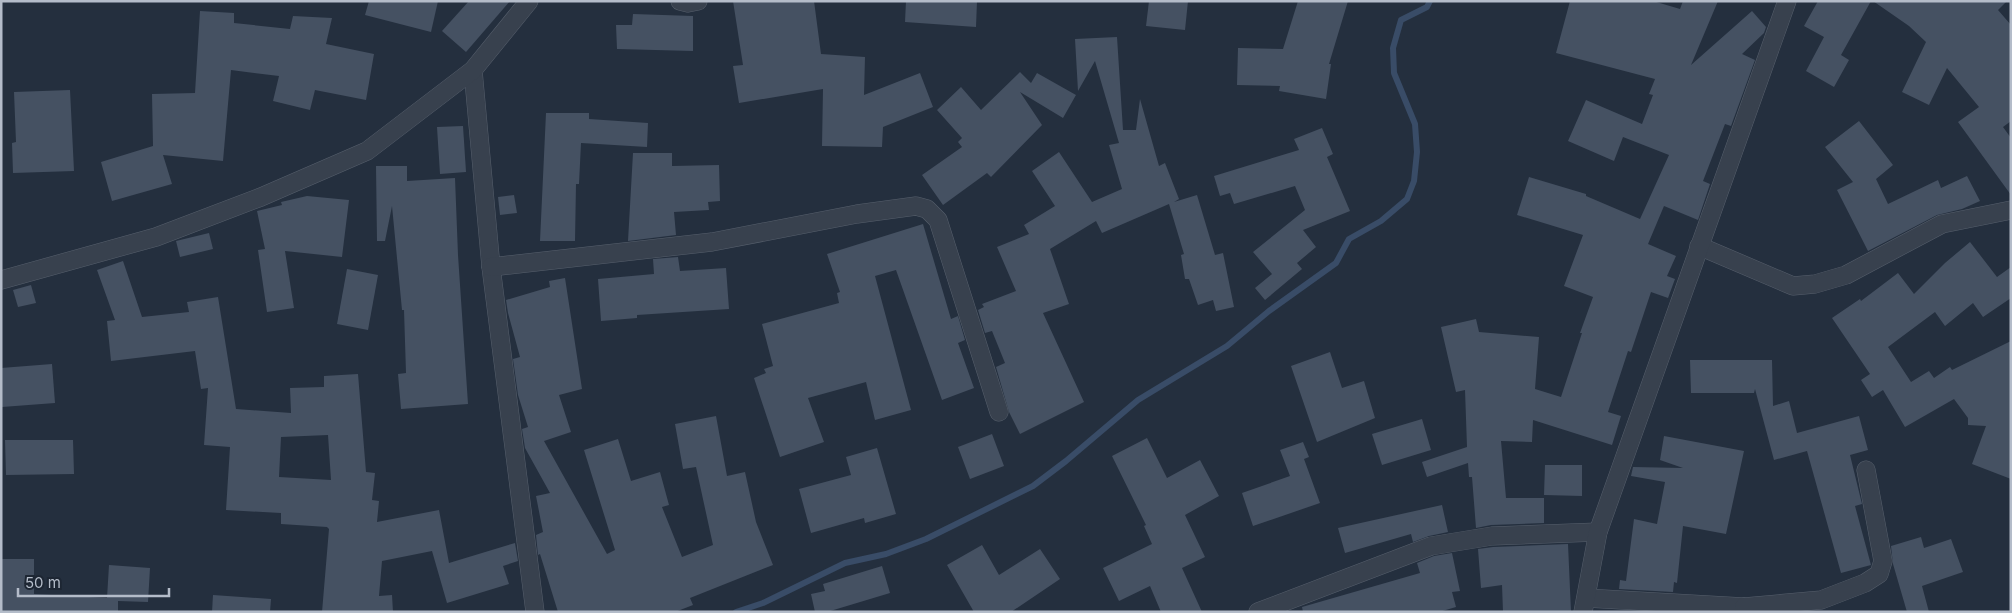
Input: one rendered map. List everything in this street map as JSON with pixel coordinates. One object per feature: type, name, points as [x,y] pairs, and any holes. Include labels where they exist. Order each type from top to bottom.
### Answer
[{"type":"street","points":[[1,280],[156,237],[261,197],[367,151],[474,70],[529,1]]},
{"type":"street","points":[[680,1],[688,3],[698,1]]},
{"type":"street","points":[[1787,1],[1598,532],[1585,605],[1744,609],[1821,600],[1865,583],[1878,574],[1883,562],[1866,470]]},
{"type":"street","points":[[474,70],[490,267],[535,612]]},
{"type":"street","points":[[490,267],[712,242],[857,214],[916,206],[927,209],[938,220],[999,412]]},
{"type":"street","points":[[1700,246],[1792,286],[1815,284],[1846,275],[1942,224],[2011,210]]},
{"type":"street","points":[[1258,612],[1431,546],[1492,536],[1598,532]]},
{"type":"building","points":[[369,1],[438,1],[431,32],[365,15]]},
{"type":"building","points":[[469,1],[510,1],[466,52],[442,31]]},
{"type":"building","points":[[733,1],[814,1],[821,54],[865,57],[864,95],[920,73],[933,107],[883,127],[882,147],[822,146],[823,89],[739,103],[733,66],[743,65]]},
{"type":"building","points":[[906,1],[977,1],[976,27],[905,22]]},
{"type":"building","points":[[1149,1],[1188,1],[1185,30],[1146,26]]},
{"type":"building","points":[[1298,1],[1348,1],[1329,64],[1331,64],[1326,99],[1279,91],[1280,86],[1237,85],[1238,48],[1283,49]]},
{"type":"building","points":[[1570,1],[1653,1],[1680,9],[1683,1],[1718,1],[1691,65],[1752,11],[1766,27],[1764,33],[1742,54],[1755,60],[1731,126],[1725,124],[1703,181],[1710,184],[1698,220],[1664,206],[1648,244],[1676,256],[1667,276],[1675,279],[1668,298],[1651,292],[1631,352],[1628,351],[1608,412],[1621,416],[1612,445],[1533,420],[1532,442],[1501,441],[1506,498],[1544,498],[1544,523],[1491,525],[1476,528],[1472,477],[1469,477],[1468,463],[1427,477],[1422,462],[1467,447],[1465,390],[1456,392],[1441,327],[1476,319],[1479,332],[1539,337],[1535,389],[1561,397],[1593,297],[1564,286],[1583,235],[1517,215],[1529,177],[1586,194],[1586,196],[1640,219],[1669,155],[1623,137],[1614,161],[1568,141],[1586,100],[1642,124],[1653,95],[1649,94],[1655,79],[1556,53]]},
{"type":"building","points":[[1818,1],[1871,1],[1841,55],[1849,60],[1834,87],[1806,71],[1824,37],[1804,26]]},
{"type":"building","points":[[1873,1],[2007,1],[1998,10],[2011,25],[2011,121],[2003,127],[2011,138],[2011,195],[1958,122],[1979,107],[1947,68],[1929,105],[1902,92],[1926,42],[1909,26]]},
{"type":"building","points":[[200,11],[234,13],[234,23],[290,29],[293,16],[332,18],[326,44],[374,54],[366,100],[315,90],[310,110],[273,101],[279,76],[231,70],[223,161],[163,155],[172,184],[112,201],[101,162],[153,146],[152,94],[195,93]]},
{"type":"building","points":[[633,14],[693,16],[693,51],[617,49],[616,25],[632,25]]},
{"type":"building","points":[[1117,37],[1123,130],[1136,130],[1140,99],[1159,166],[1165,163],[1179,199],[1174,202],[1197,195],[1215,255],[1223,253],[1234,307],[1216,311],[1213,300],[1198,305],[1189,279],[1185,279],[1181,255],[1184,254],[1169,204],[1102,233],[1096,221],[1050,249],[1069,304],[1043,313],[1084,402],[1020,434],[1009,412],[996,367],[1005,363],[992,331],[985,333],[978,310],[984,307],[982,304],[1016,291],[997,247],[1029,234],[1024,225],[1055,206],[1032,171],[1059,152],[1092,202],[1122,189],[1109,145],[1119,143],[1095,61],[1078,91],[1075,39]]},
{"type":"building","points":[[1020,72],[1031,83],[1037,73],[1076,95],[1063,118],[1020,92],[1042,125],[991,177],[987,173],[943,205],[922,175],[962,147],[958,142],[962,138],[937,110],[961,87],[981,110]]},
{"type":"building","points":[[70,90],[74,171],[13,173],[12,143],[16,142],[14,92]]},
{"type":"building","points":[[546,113],[589,113],[589,119],[648,123],[647,147],[581,143],[579,184],[576,184],[575,241],[540,241]]},
{"type":"building","points":[[1859,121],[1893,165],[1876,179],[1888,204],[1938,180],[1941,188],[1967,176],[1980,201],[1962,209],[1937,215],[1868,251],[1837,190],[1853,182],[1825,147]]},
{"type":"building","points":[[463,126],[466,172],[440,174],[437,127]]},
{"type":"building","points":[[1322,128],[1333,154],[1327,157],[1350,211],[1303,230],[1316,247],[1297,263],[1302,269],[1265,300],[1255,288],[1272,274],[1253,252],[1305,210],[1295,186],[1234,204],[1230,193],[1220,196],[1214,176],[1299,150],[1294,139]]},
{"type":"building","points":[[633,153],[672,153],[672,166],[719,165],[720,201],[708,202],[709,210],[674,212],[676,235],[628,241]]},
{"type":"building","points":[[376,166],[407,166],[407,181],[455,178],[468,404],[401,409],[398,374],[406,373],[404,310],[402,310],[392,206],[385,241],[377,241]]},
{"type":"building","points":[[514,195],[517,213],[500,215],[498,197]]},
{"type":"building","points":[[307,196],[349,200],[342,257],[285,251],[294,308],[267,312],[258,250],[265,249],[257,211],[282,205],[281,202]]},
{"type":"building","points":[[923,224],[951,319],[958,316],[965,340],[958,343],[974,388],[942,400],[896,270],[875,276],[911,410],[875,420],[866,382],[808,398],[824,442],[780,457],[754,378],[766,373],[764,369],[773,366],[762,324],[839,303],[837,293],[840,292],[827,254]]},
{"type":"building","points":[[209,233],[213,249],[180,257],[176,241]]},
{"type":"building","points":[[1970,242],[1997,277],[2011,267],[2011,298],[1983,317],[1973,303],[1945,326],[1935,312],[1888,347],[1911,382],[1929,371],[1934,378],[1950,367],[1952,370],[2011,341],[2011,479],[1972,464],[1986,426],[1968,425],[1968,418],[1954,399],[1905,427],[1883,390],[1872,397],[1861,380],[1870,374],[1832,318],[1860,299],[1861,301],[1898,273],[1914,294],[1945,263]]},
{"type":"building","points":[[678,257],[680,271],[726,268],[729,309],[637,315],[637,318],[601,321],[598,279],[654,274],[653,259]]},
{"type":"building","points":[[123,261],[142,317],[189,312],[187,302],[218,297],[236,409],[291,413],[290,388],[324,387],[324,376],[358,374],[366,472],[375,473],[372,500],[379,501],[377,522],[439,510],[449,563],[515,543],[518,561],[503,566],[509,584],[447,603],[432,551],[382,561],[379,596],[392,595],[393,612],[322,612],[329,529],[327,527],[281,524],[281,513],[226,510],[230,447],[204,445],[208,388],[201,389],[195,351],[111,361],[107,321],[115,320],[97,270]],"holes":[[[328,435],[331,480],[279,477],[281,437]]]},
{"type":"building","points":[[347,269],[378,275],[368,330],[337,324]]},
{"type":"building","points":[[565,278],[582,389],[559,395],[571,432],[544,441],[607,554],[615,550],[584,450],[618,439],[631,481],[660,472],[669,505],[662,507],[682,557],[713,545],[696,467],[683,469],[675,424],[716,416],[727,476],[745,472],[756,522],[773,565],[690,598],[693,605],[675,612],[558,612],[540,554],[538,555],[536,535],[543,532],[536,496],[550,493],[525,448],[522,429],[528,427],[518,395],[513,359],[520,357],[506,300],[550,287],[549,281]]},
{"type":"building","points":[[31,285],[36,303],[18,307],[13,290]]},
{"type":"building","points":[[1330,352],[1342,388],[1364,381],[1375,418],[1317,442],[1291,366]]},
{"type":"building","points":[[1690,360],[1772,360],[1773,406],[1789,401],[1797,433],[1859,416],[1868,450],[1850,455],[1862,504],[1855,506],[1871,565],[1841,573],[1807,451],[1774,460],[1755,389],[1754,393],[1691,393]]},
{"type":"building","points":[[52,364],[55,403],[2,407],[1,368]]},
{"type":"building","points":[[1422,419],[1431,450],[1382,465],[1372,434]]},
{"type":"building","points":[[992,434],[1004,466],[970,479],[958,447]]},
{"type":"building","points":[[1664,436],[1744,451],[1726,534],[1683,526],[1677,583],[1674,582],[1673,592],[1619,589],[1620,580],[1626,581],[1634,519],[1657,524],[1665,482],[1631,476],[1633,467],[1683,468],[1660,460]]},
{"type":"building","points":[[1147,438],[1167,478],[1200,460],[1219,496],[1185,515],[1205,557],[1182,568],[1202,612],[1161,612],[1150,586],[1119,601],[1103,568],[1152,544],[1144,526],[1146,525],[1112,456]]},
{"type":"building","points":[[5,440],[73,440],[74,474],[6,475]]},
{"type":"building","points":[[1303,442],[1309,457],[1304,459],[1320,503],[1253,526],[1242,493],[1290,476],[1280,450]]},
{"type":"building","points":[[877,448],[896,514],[865,523],[864,518],[811,533],[799,489],[851,475],[846,457]]},
{"type":"building","points":[[1545,465],[1582,465],[1582,496],[1544,495]]},
{"type":"building","points":[[1442,505],[1448,532],[1413,542],[1411,534],[1345,553],[1338,528]]},
{"type":"building","points":[[1921,537],[1924,548],[1951,539],[1963,572],[1922,586],[1929,612],[1907,612],[1893,564],[1891,546]]},
{"type":"building","points":[[1568,544],[1571,612],[1503,612],[1502,585],[1481,588],[1478,549]]},
{"type":"building","points":[[982,545],[999,575],[1040,549],[1060,579],[1011,612],[974,612],[947,565]]},
{"type":"building","points":[[1452,553],[1460,591],[1452,592],[1456,607],[1439,612],[1303,612],[1302,607],[1420,573],[1417,563],[1434,556]]},
{"type":"building","points":[[1,559],[34,559],[34,594],[107,598],[109,565],[150,568],[148,602],[118,601],[118,612],[1,612]]},
{"type":"building","points":[[882,566],[890,593],[827,612],[815,612],[811,594],[825,591],[823,584]]},
{"type":"building","points":[[213,595],[271,599],[270,612],[212,612]]},
{"type":"waterway","points":[[736,612],[763,603],[845,563],[886,554],[926,539],[1033,486],[1066,461],[1138,400],[1227,346],[1269,311],[1336,263],[1349,239],[1381,221],[1407,199],[1414,181],[1417,152],[1415,124],[1394,73],[1393,48],[1401,20],[1427,7],[1430,1]]}]
